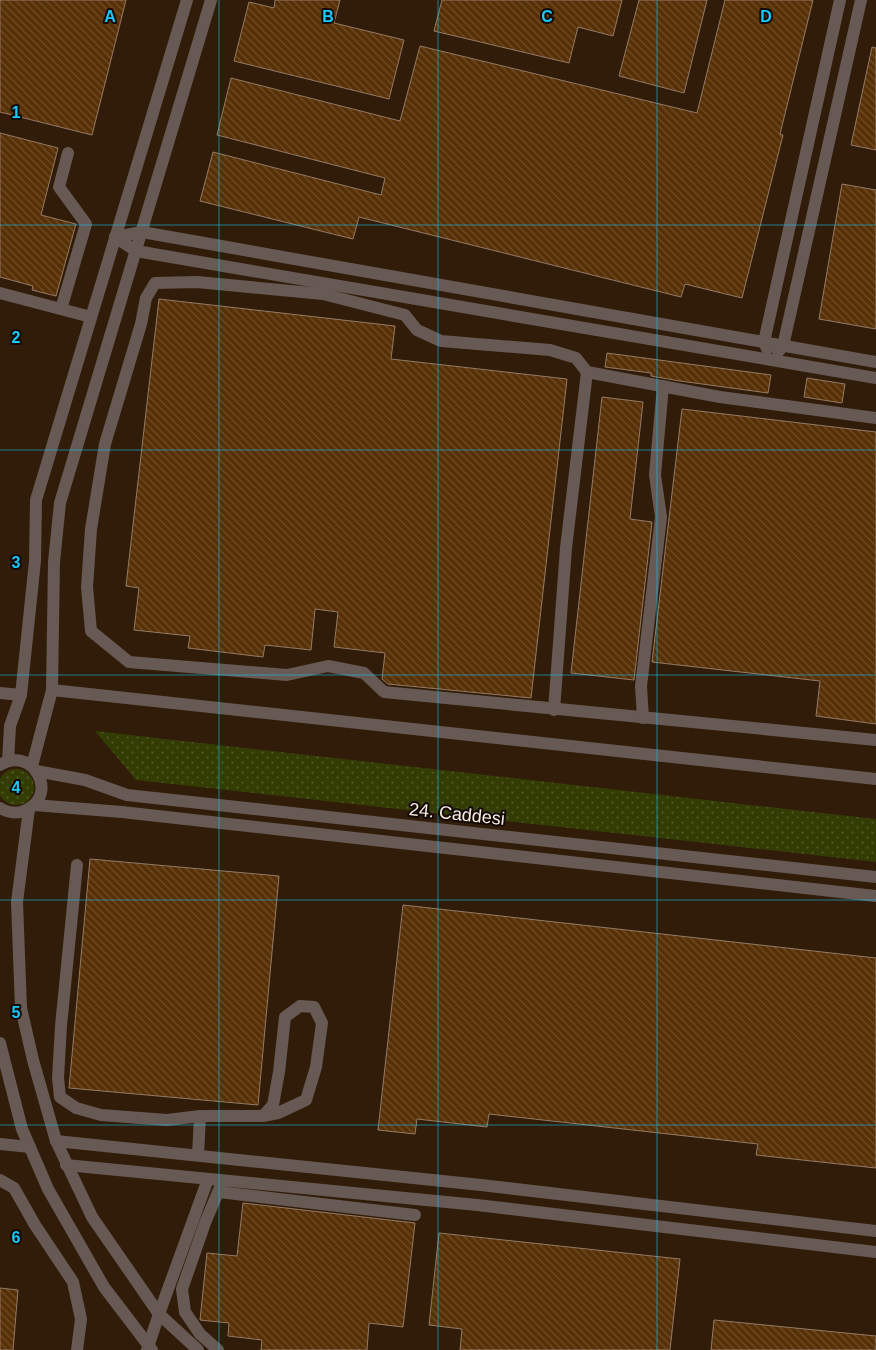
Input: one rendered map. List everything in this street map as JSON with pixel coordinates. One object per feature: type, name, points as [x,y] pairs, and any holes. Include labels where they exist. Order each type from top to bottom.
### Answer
[{"type":"street","points":[[3,764],[10,726],[21,695],[35,561],[36,500],[187,0]]},
{"type":"street","points":[[198,1350],[159,1314],[92,1218],[66,1165],[56,1140],[33,1060],[21,1008],[17,902],[31,807],[42,789],[41,782],[34,768],[52,690],[54,562],[60,503],[211,0]]},
{"type":"street","points":[[772,359],[764,342],[840,0]]},
{"type":"street","points":[[772,359],[783,346],[861,0]]},
{"type":"street","points":[[61,309],[86,224],[59,187],[68,152]]},
{"type":"street","points":[[115,236],[142,232],[876,362]]},
{"type":"street","points":[[115,236],[136,251],[876,378]]},
{"type":"street","points":[[876,418],[720,397],[587,372],[576,358],[550,350],[441,341],[417,330],[405,315],[324,294],[197,282],[155,283],[146,298],[141,324],[105,444],[91,529],[87,587],[91,632],[129,662],[287,675],[328,666],[364,673],[384,692],[876,740]]},
{"type":"street","points":[[0,293],[91,317]]},
{"type":"street","points":[[554,710],[566,548],[587,372]]},
{"type":"street","points":[[643,718],[641,686],[660,517],[655,475],[663,386]]},
{"type":"street","points":[[52,690],[876,779]]},
{"type":"street","points":[[0,693],[21,695]]},
{"type":"street","name":"24. Caddesi","points":[[3,764],[20,761],[34,768],[85,780],[127,795],[876,877]]},
{"type":"street","name":"24. Caddesi","points":[[0,808],[16,813],[31,807],[122,812],[876,896]]},
{"type":"street","points":[[77,865],[61,1026],[58,1078],[60,1097],[76,1108],[101,1116],[167,1120],[200,1116],[263,1116],[278,1113],[306,1100],[316,1067],[322,1023],[314,1007],[300,1006],[285,1016],[279,1072],[273,1105],[263,1116]]},
{"type":"street","points":[[0,1044],[22,1129],[48,1189],[104,1287],[149,1349]]},
{"type":"street","points":[[198,1155],[200,1116]]},
{"type":"street","points":[[56,1140],[481,1185],[876,1231]]},
{"type":"street","points":[[0,1144],[30,1147]]},
{"type":"street","points":[[66,1165],[208,1179],[220,1186],[416,1215]]},
{"type":"street","points":[[149,1349],[159,1314],[208,1179]]},
{"type":"street","points":[[0,1180],[14,1188],[35,1225],[73,1282],[81,1318],[77,1350]]},
{"type":"street","points":[[220,1186],[477,1205],[876,1252]]},
{"type":"street","points":[[218,1350],[200,1334],[185,1312],[182,1290],[220,1186]]},
{"type":"green space","points":[[95,731],[876,819],[876,862],[136,780]]},
{"type":"green space","points":[[16,769],[23,770],[29,774],[33,780],[33,794],[29,800],[23,804],[16,805],[9,804],[3,800],[-1,794],[-2,787],[-1,780],[3,774],[9,770]]},
{"type":"building","points":[[0,0],[126,0],[92,135],[0,112]]},
{"type":"building","points":[[275,0],[340,0],[334,23],[404,40],[389,99],[234,61],[249,2],[274,8]]},
{"type":"building","points":[[442,0],[622,0],[613,36],[578,27],[569,63],[434,31]]},
{"type":"building","points":[[639,0],[707,0],[684,93],[619,76]]},
{"type":"building","points":[[725,0],[813,0],[780,134],[783,135],[742,298],[685,284],[681,297],[359,217],[353,239],[200,201],[213,152],[381,195],[385,178],[217,135],[231,78],[400,121],[420,46],[697,113]]},
{"type":"building","points":[[872,47],[876,48],[876,150],[851,145]]},
{"type":"building","points":[[0,133],[58,148],[41,215],[76,224],[56,296],[32,290],[33,286],[0,277]]},
{"type":"building","points":[[842,184],[876,190],[876,329],[819,319]]},
{"type":"building","points":[[159,299],[395,326],[391,359],[567,379],[531,698],[388,684],[382,679],[385,653],[334,647],[338,612],[315,609],[311,650],[265,645],[263,657],[188,648],[190,636],[134,630],[139,588],[126,586]]},
{"type":"building","points":[[607,353],[771,375],[768,393],[680,381],[651,376],[651,373],[605,367]]},
{"type":"building","points":[[807,378],[845,384],[842,403],[804,397]]},
{"type":"building","points":[[602,397],[643,402],[630,519],[652,522],[634,680],[571,673]]},
{"type":"building","points":[[682,409],[876,432],[876,724],[816,716],[820,681],[652,662]]},
{"type":"building","points":[[90,859],[279,876],[258,1105],[69,1088]]},
{"type":"building","points":[[403,905],[876,958],[876,1168],[756,1155],[758,1144],[489,1114],[487,1127],[417,1119],[415,1134],[378,1130]]},
{"type":"building","points":[[243,1203],[415,1223],[403,1327],[369,1323],[367,1350],[261,1350],[262,1340],[228,1336],[229,1323],[200,1320],[207,1253],[237,1256]]},
{"type":"building","points":[[439,1233],[680,1259],[670,1350],[460,1350],[462,1329],[429,1325]]},
{"type":"building","points":[[0,1288],[18,1290],[13,1350],[0,1350]]},
{"type":"building","points":[[714,1320],[876,1336],[876,1350],[711,1350]]}]
